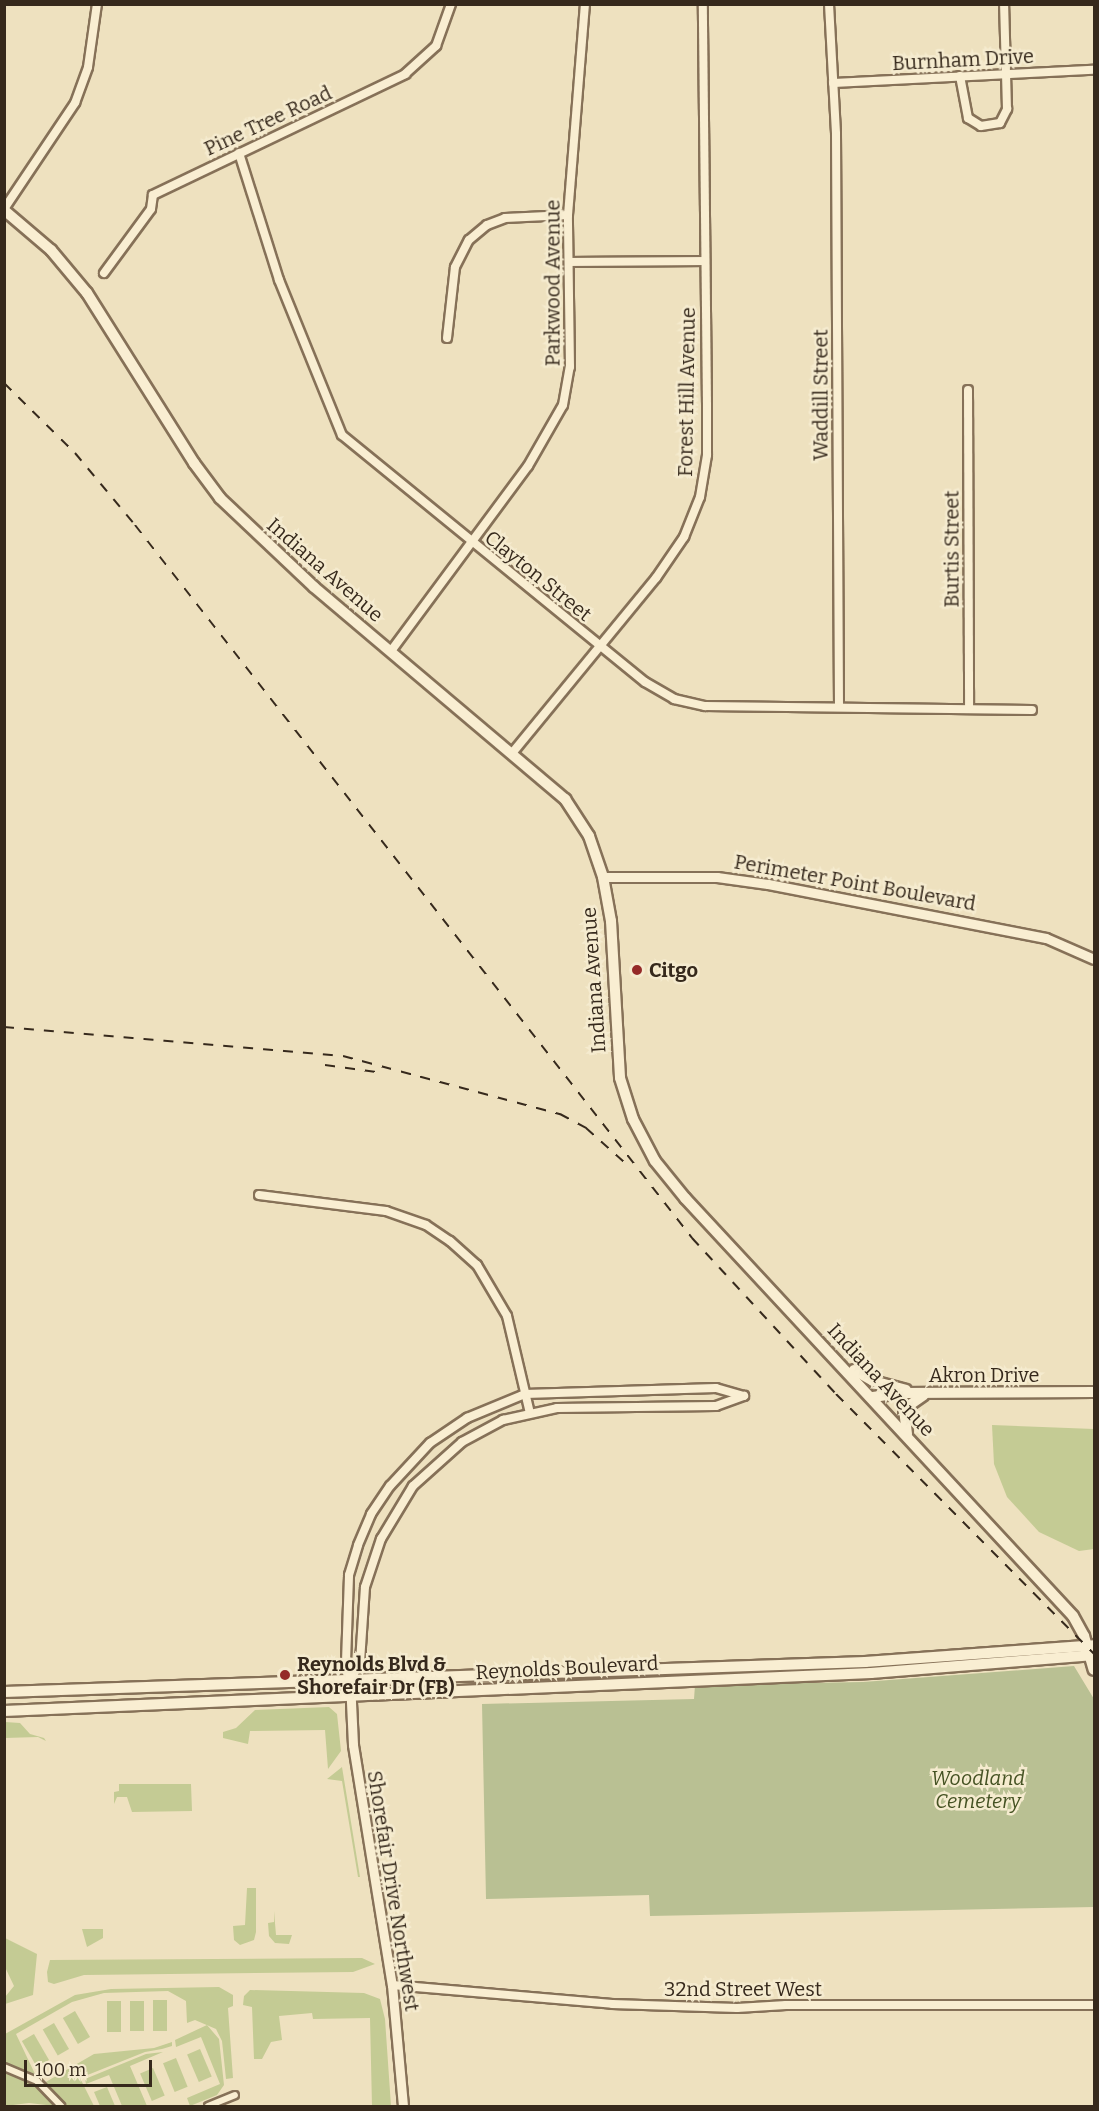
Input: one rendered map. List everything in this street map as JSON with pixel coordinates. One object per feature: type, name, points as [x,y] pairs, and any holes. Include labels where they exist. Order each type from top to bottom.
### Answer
[{"type":"main road","name":"Indiana Avenue","points":[[4,210],[51,250],[87,293],[194,463],[220,498],[305,579],[513,752],[565,799],[589,836],[603,878],[611,921],[620,1078],[633,1119],[655,1161],[685,1198],[907,1434],[1073,1616],[1091,1651],[1095,1670]]},
{"type":"main road","points":[[834,1356],[873,1381],[923,1393]]},
{"type":"main road","name":"Akron Drive","points":[[873,1398],[923,1393],[1095,1392]]},
{"type":"main road","points":[[907,1434],[903,1416],[906,1406],[923,1393]]},
{"type":"main road","name":"Reynolds Boulevard","points":[[4,1692],[866,1662],[1091,1651]]},
{"type":"main road","name":"Reynolds Boulevard","points":[[4,1711],[350,1698],[871,1673],[1091,1651]]},
{"type":"street","points":[[4,210],[75,103],[88,67],[97,4]]},
{"type":"street","name":"Pine Tree Road","points":[[104,273],[151,209],[153,195],[405,74],[436,46],[451,4]]},
{"type":"street","name":"Parkwood Avenue","points":[[391,651],[548,437],[562,405],[570,367],[568,215],[585,4]]},
{"type":"street","name":"Forest Hill Avenue","points":[[513,752],[674,553],[700,497],[707,455],[703,4]]},
{"type":"street","name":"Waddill Street","points":[[829,4],[833,83],[839,706]]},
{"type":"street","points":[[960,76],[964,111],[971,121],[989,127],[1005,117],[1007,74],[1004,4]]},
{"type":"street","name":"Burnham Drive","points":[[833,83],[1095,70]]},
{"type":"street","name":"Clayton Street","points":[[239,153],[279,280],[342,435],[471,544],[598,646],[664,694],[689,704],[1032,710]]},
{"type":"street","points":[[447,338],[455,267],[469,240],[487,225],[505,218],[568,215]]},
{"type":"street","points":[[570,262],[704,261]]},
{"type":"street","name":"Burtis Street","points":[[968,390],[969,708]]},
{"type":"street","name":"Perimeter Point Boulevard","points":[[603,878],[717,877],[768,884],[1046,938],[1095,959]]},
{"type":"street","points":[[259,1194],[386,1210],[426,1225],[450,1241],[477,1265],[507,1316],[530,1413]]},
{"type":"street","name":"Shorefair Drive Northwest","points":[[350,1681],[360,1662],[365,1587],[393,1515],[420,1478],[462,1442],[503,1420],[530,1413],[597,1406],[716,1406],[744,1396],[716,1388],[525,1394],[467,1418],[430,1443],[410,1462],[371,1514],[349,1575],[346,1662],[350,1681],[352,1745],[392,1985],[403,2106]]},
{"type":"street","name":"32nd Street West","points":[[392,1985],[612,2004],[737,2008],[786,2005],[1095,2005]]},
{"type":"street","points":[[4,2067],[37,2081],[61,2106]]},
{"type":"street","points":[[208,2106],[234,2095]]},
{"type":"green space","points":[[992,1425],[1094,1429],[1094,1549],[1079,1551],[1039,1532],[1007,1497],[994,1464]]},
{"type":"green space","name":"Woodland Cemetery","points":[[1074,1666],[1094,1699],[1094,1907],[650,1916],[649,1895],[486,1899],[482,1704],[694,1699],[695,1685],[863,1682]]},
{"type":"green space","points":[[329,1707],[337,1714],[341,1751],[328,1769],[325,1730],[250,1731],[248,1744],[223,1738],[223,1732],[236,1728],[255,1710]]},
{"type":"green space","points":[[5,1722],[20,1723],[30,1734],[44,1738],[46,1741],[38,1737],[5,1738]]},
{"type":"green space","points":[[342,1767],[360,1877],[358,1877],[342,1781],[327,1779]]},
{"type":"green space","points":[[119,1784],[191,1784],[192,1811],[132,1812],[127,1797],[117,1797],[114,1804],[114,1792],[119,1791]]},
{"type":"green space","points":[[247,1888],[256,1888],[256,1932],[254,1940],[240,1945],[234,1940],[233,1926],[245,1925]]},
{"type":"green space","points":[[274,1911],[276,1935],[292,1935],[289,1944],[275,1943],[269,1936],[268,1923],[274,1922]]},
{"type":"green space","points":[[82,1929],[103,1929],[103,1938],[87,1947]]},
{"type":"green space","points":[[5,1938],[37,1954],[33,1995],[5,2004],[5,1997],[14,1986],[5,1967]]},
{"type":"green space","points":[[362,1958],[375,1964],[353,1972],[84,1975],[54,1984],[48,1982],[47,1972],[50,1960]]},
{"type":"green space","points":[[219,1987],[233,1995],[233,2006],[228,2008],[233,2078],[226,2079],[222,2041],[216,2029],[195,2020],[187,2023],[186,2001],[168,1991],[104,1993],[72,2002],[16,2034],[35,2074],[5,2063],[5,2034],[75,1995],[111,1989]]},
{"type":"green space","points":[[250,1990],[364,1993],[380,1999],[385,2019],[391,2106],[372,2106],[370,2018],[313,2019],[312,2013],[279,2016],[282,2040],[271,2042],[262,2059],[254,2059],[252,2007],[243,2005],[244,1996]]},
{"type":"green space","points":[[153,2000],[167,2000],[167,2031],[153,2031]]},
{"type":"green space","points":[[107,2001],[121,2001],[121,2032],[107,2032]]},
{"type":"green space","points":[[130,2001],[144,2001],[144,2031],[130,2031]]},
{"type":"green space","points":[[75,2011],[90,2037],[78,2044],[63,2018]]},
{"type":"green space","points":[[54,2023],[69,2049],[58,2055],[43,2030]]},
{"type":"green space","points":[[207,2025],[219,2039],[224,2085],[217,2095],[190,2106],[187,2098],[220,2084],[201,2037],[176,2047],[175,2040]]},
{"type":"green space","points":[[34,2034],[49,2060],[37,2067],[22,2041]]},
{"type":"green space","points":[[172,2042],[172,2046],[145,2052],[80,2078],[94,2106],[65,2106],[44,2083],[94,2054],[154,2048]]},
{"type":"green space","points":[[200,2049],[212,2077],[199,2082],[187,2054]]},
{"type":"green space","points":[[163,2052],[130,2066],[147,2106],[122,2106],[109,2075],[86,2084],[85,2079],[146,2054]]},
{"type":"green space","points":[[176,2058],[188,2087],[175,2092],[163,2063]]},
{"type":"green space","points":[[153,2068],[165,2096],[152,2101],[140,2073]]},
{"type":"green space","points":[[5,2072],[35,2086],[55,2106],[29,2103],[5,2106]]},
{"type":"green space","points":[[107,2087],[115,2106],[100,2106],[94,2092]]},
{"type":"railway","points":[[4,383],[75,453],[135,525],[692,1238],[836,1394],[1094,1654]]},
{"type":"railway","points":[[4,1027],[343,1056],[560,1114],[586,1128],[624,1162]]},
{"type":"railway","points":[[325,1065],[383,1073]]},
{"type":"place","name":"Citgo","points":[[637,970]]},
{"type":"place","name":"Reynolds Blvd & Shorefair Dr (FB)","points":[[285,1675]]}]
